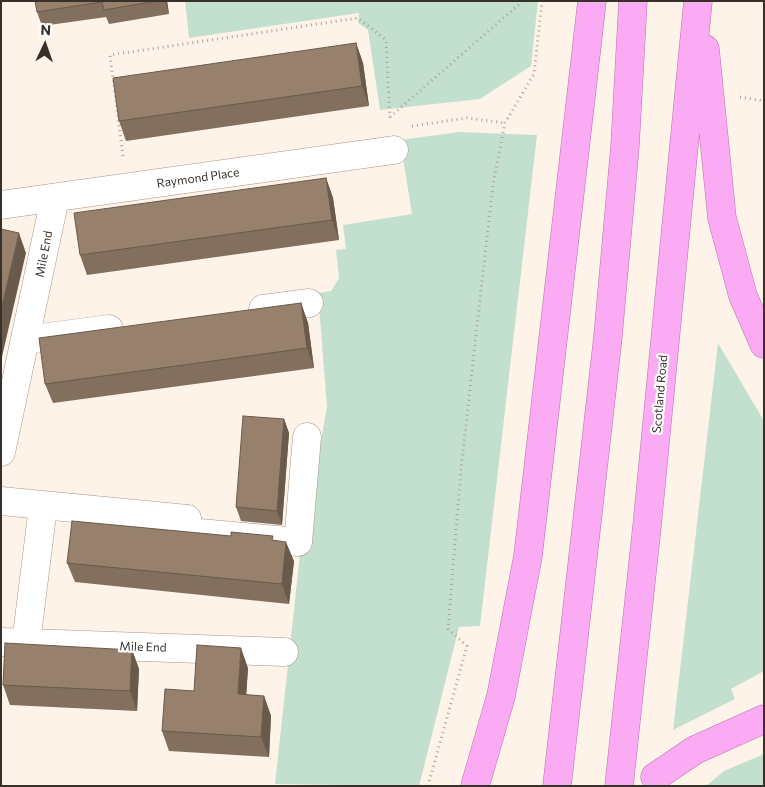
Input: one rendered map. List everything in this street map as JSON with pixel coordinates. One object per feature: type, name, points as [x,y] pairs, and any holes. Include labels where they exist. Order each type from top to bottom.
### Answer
[{"type":"highway","points":[[475,786],[501,696],[528,556],[592,1]]},
{"type":"highway","points":[[557,786],[608,336],[625,146],[634,1]]},
{"type":"highway","points":[[699,1],[722,218],[743,296],[764,344]]},
{"type":"highway","name":"Scotland Road","points":[[619,786],[699,1]]},
{"type":"highway","points":[[655,777],[695,750],[764,719]]},
{"type":"street","name":"Raymond Place","points":[[1,205],[127,188],[392,140]]},
{"type":"street","name":"Mile End","points":[[1,452],[55,198]]},
{"type":"street","points":[[241,312],[309,303]]},
{"type":"street","points":[[26,340],[133,326]]},
{"type":"street","points":[[1,502],[187,519],[188,532],[298,542],[307,437]]},
{"type":"street","points":[[14,642],[42,507]]},
{"type":"street","name":"Mile End","points":[[14,642],[284,652]]},
{"type":"path","points":[[390,117],[523,1]]},
{"type":"path","points":[[428,786],[467,646],[448,629],[461,469],[490,203],[505,123],[534,74],[542,1]]},
{"type":"path","points":[[127,188],[110,55],[358,18],[386,40],[392,140],[467,118],[505,123]]},
{"type":"green space","points":[[185,1],[538,1],[531,66],[480,99],[380,110],[368,30],[358,23],[359,13],[189,38]]},
{"type":"green space","points":[[459,132],[537,135],[480,626],[459,627],[419,786],[275,784],[300,554],[327,407],[318,293],[331,291],[339,278],[336,250],[346,249],[343,225],[412,214],[400,140]]},
{"type":"green space","points":[[718,343],[764,421],[764,671],[731,689],[735,699],[673,730]]},
{"type":"green space","points":[[764,754],[764,786],[706,786],[724,771]]},
{"type":"building","points":[[35,1],[157,1],[104,10],[102,2],[37,12]]},
{"type":"building","points":[[356,43],[362,86],[119,121],[113,78]]},
{"type":"building","points":[[326,178],[332,220],[80,255],[74,213]]},
{"type":"building","points":[[1,229],[19,233],[1,310]]},
{"type":"building","points":[[301,303],[307,348],[45,384],[39,338]]},
{"type":"building","points":[[243,416],[284,419],[277,511],[236,507]]},
{"type":"building","points":[[72,521],[231,536],[231,532],[273,536],[272,540],[286,542],[282,584],[67,563]]},
{"type":"building","points":[[5,643],[132,650],[130,691],[3,685]]},
{"type":"building","points":[[197,645],[241,648],[238,694],[264,696],[261,737],[162,731],[165,689],[194,691]]}]
